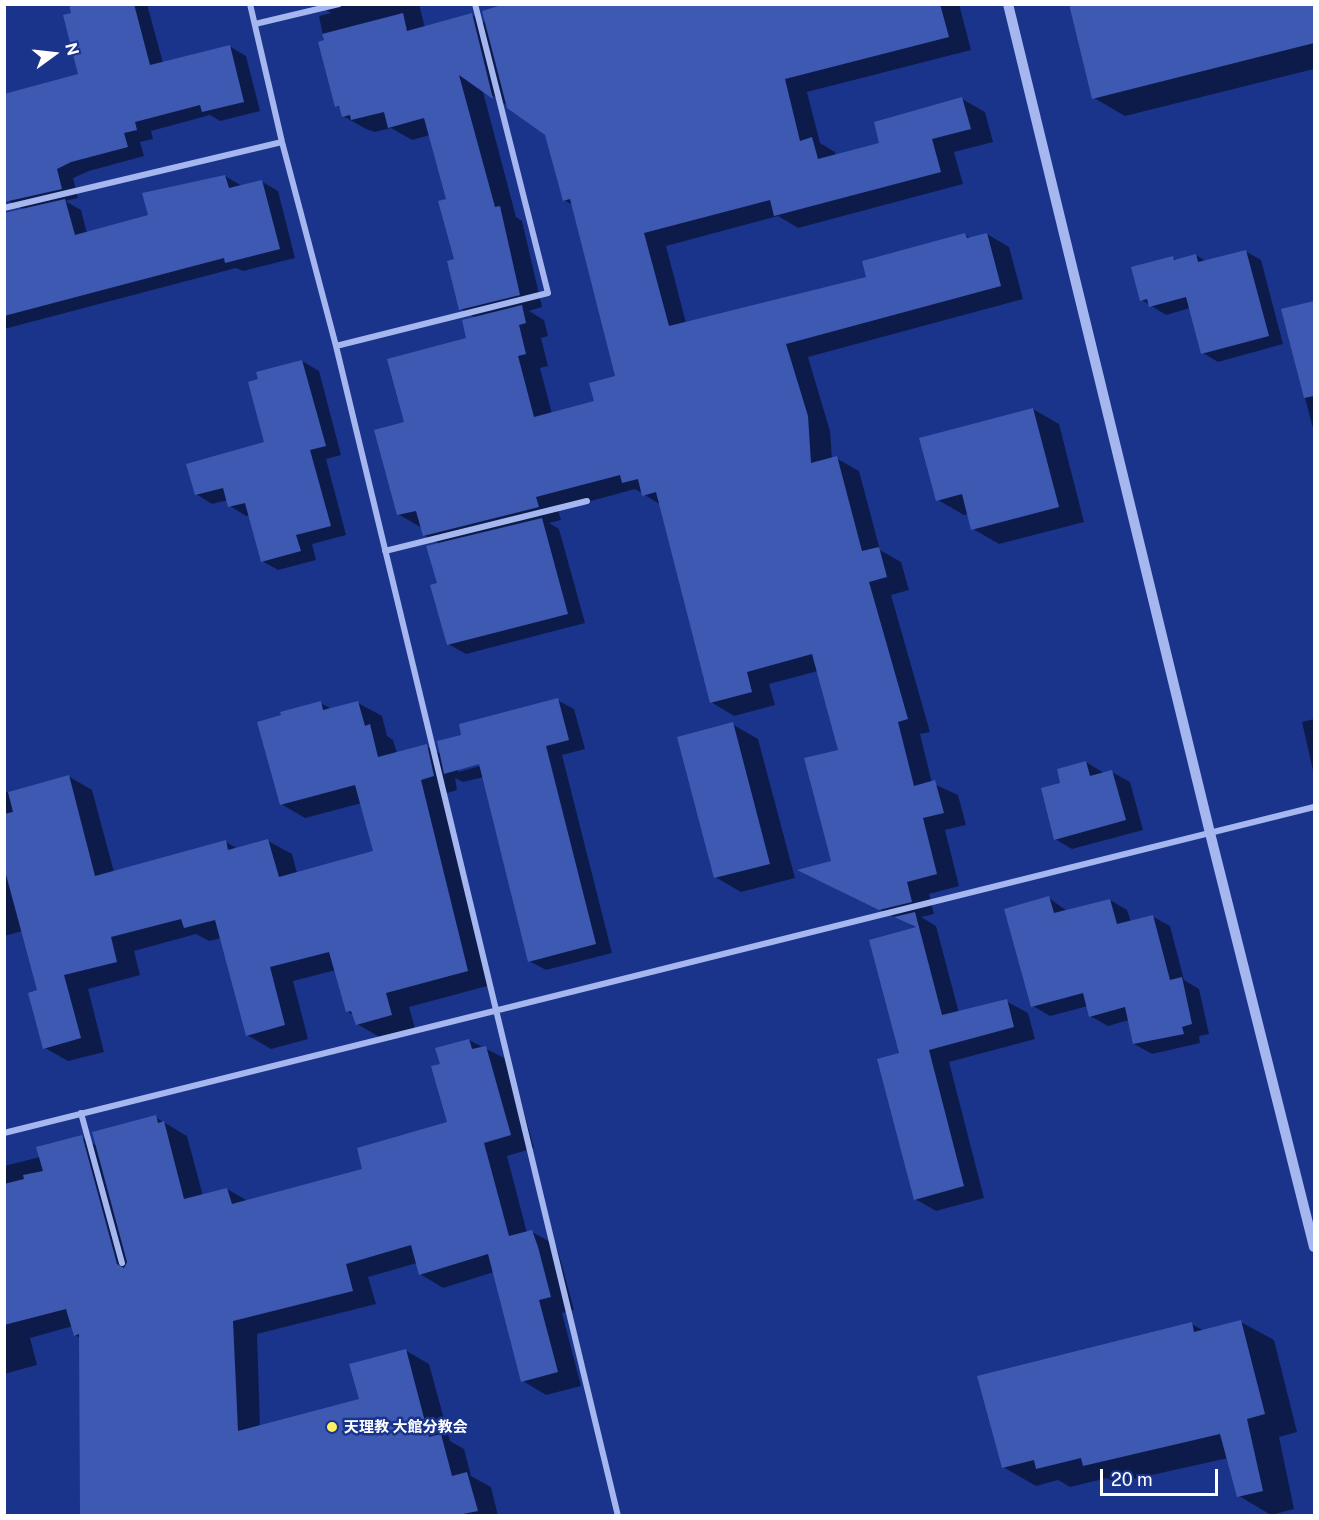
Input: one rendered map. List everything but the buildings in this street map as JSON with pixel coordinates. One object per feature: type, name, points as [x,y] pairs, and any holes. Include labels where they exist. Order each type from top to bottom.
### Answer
[{"type":"street","points":[[250,4],[282,142],[336,346],[618,1515]]},
{"type":"street","points":[[255,24],[339,4]]},
{"type":"street","points":[[336,346],[548,293],[475,4]]},
{"type":"street","points":[[1008,4],[1210,833],[1314,1246]]},
{"type":"street","points":[[4,208],[282,142]]},
{"type":"street","points":[[385,550],[587,501]]},
{"type":"street","points":[[4,1132],[1314,807]]},
{"type":"street","points":[[81,1113],[122,1263]]},
{"type":"place","name":"天理教 大館分教会","points":[[332,1427]]}]
